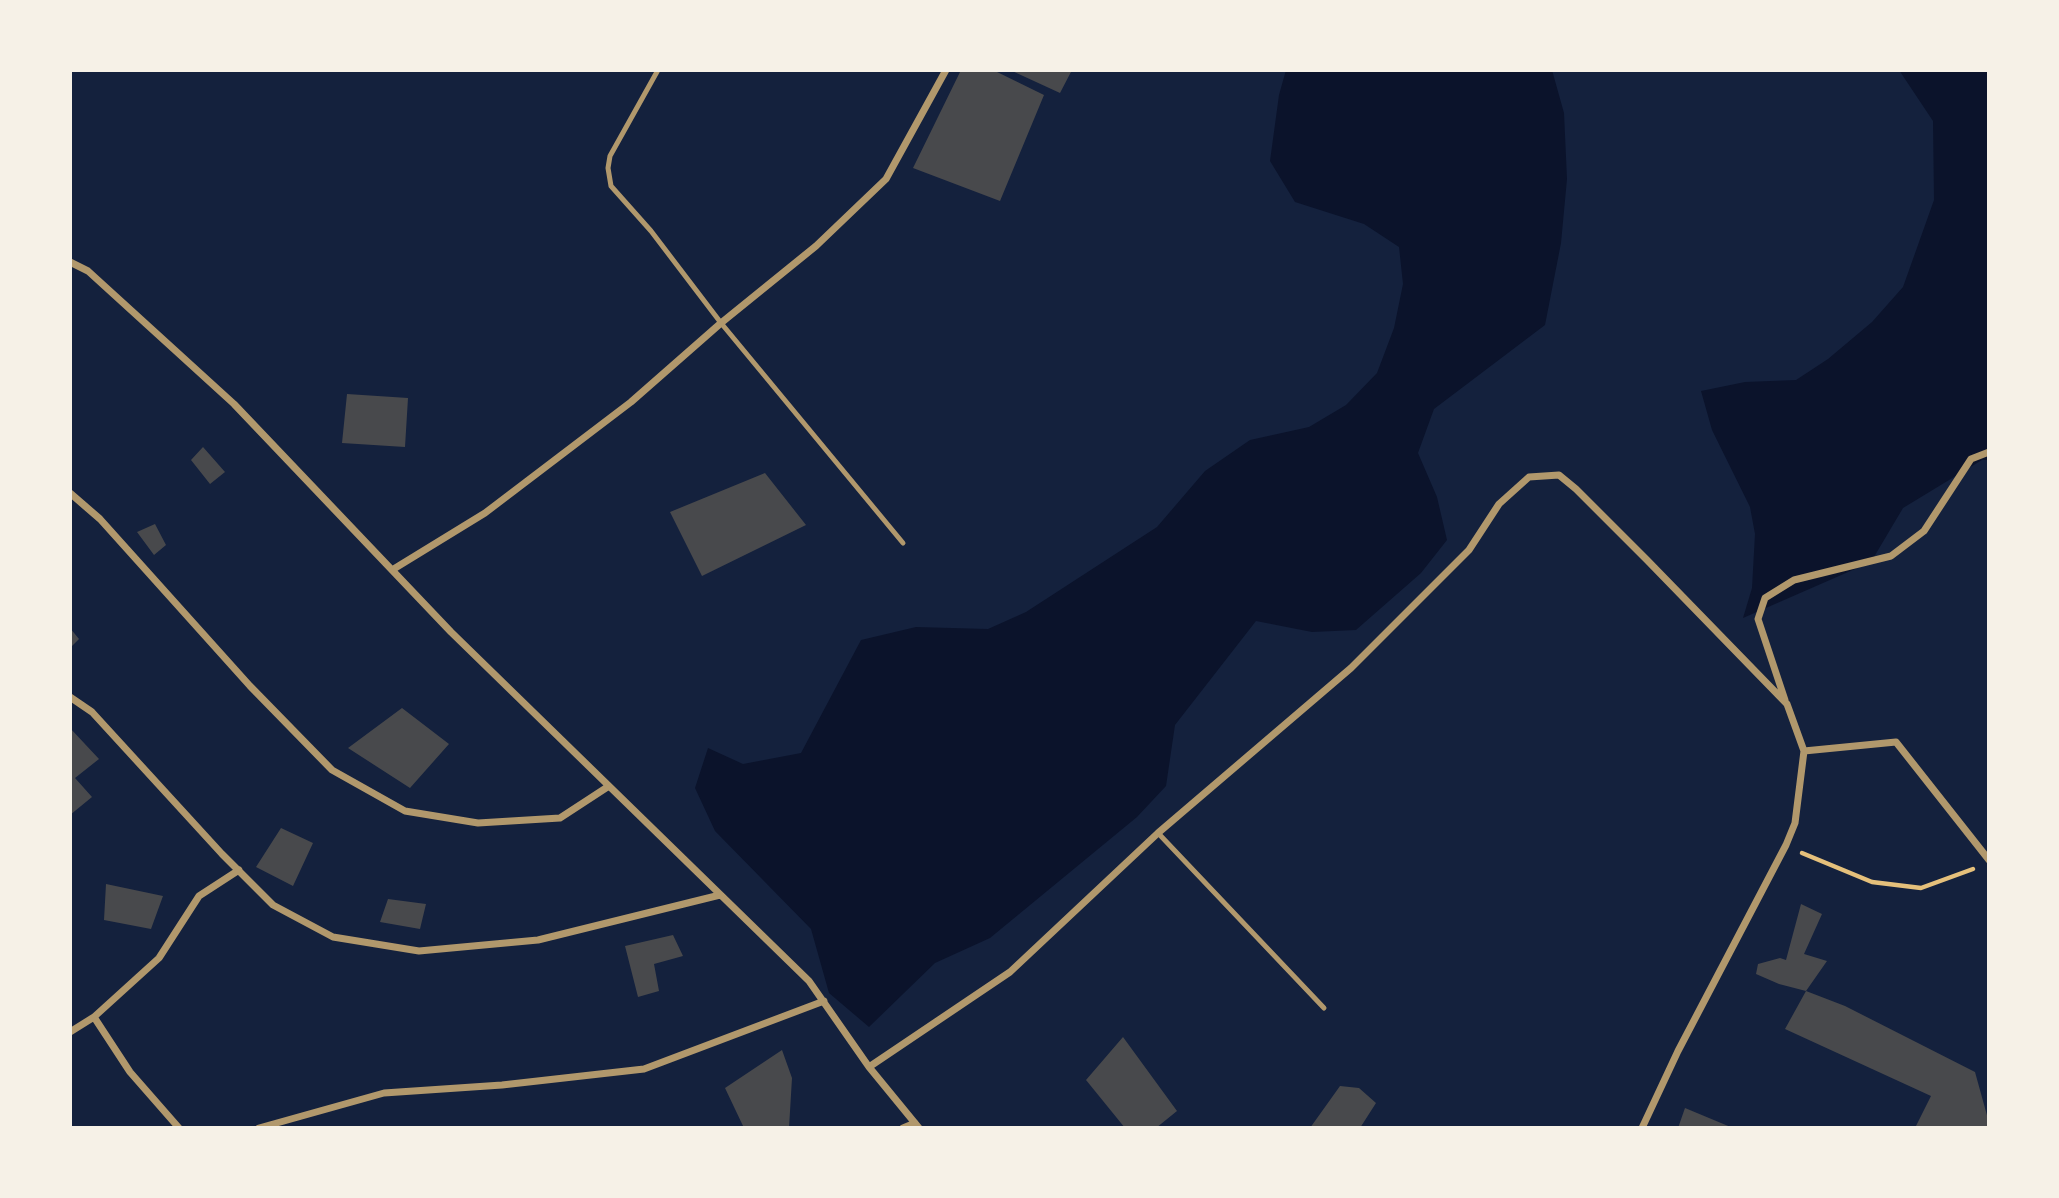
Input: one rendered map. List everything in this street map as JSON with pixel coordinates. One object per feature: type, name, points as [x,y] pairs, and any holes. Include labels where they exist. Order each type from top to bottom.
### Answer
[{"type":"street","points":[[392,570],[495,506],[631,402],[721,323],[816,246],[886,179],[946,70]]},
{"type":"street","points":[[70,262],[88,271],[234,404],[451,632],[809,981],[869,1067],[917,1126]]},
{"type":"street","points":[[1642,1128],[1678,1051],[1795,823],[1804,751],[1758,619],[1765,598],[1794,580],[1891,556],[1924,531],[1971,459],[1989,452]]},
{"type":"street","points":[[869,1067],[1010,972],[1158,833],[1351,668],[1469,550],[1499,504],[1529,477],[1559,475],[1576,489],[1787,704]]},
{"type":"street","points":[[70,493],[100,519],[250,686],[332,770],[404,811],[478,824],[560,818],[609,786]]},
{"type":"street","points":[[70,697],[92,712],[274,905],[333,937],[419,951],[538,940],[720,895]]},
{"type":"street","points":[[1804,751],[1896,742],[1985,863]]},
{"type":"street","points":[[70,1032],[94,1017],[159,958],[199,896],[239,870]]},
{"type":"street","points":[[259,1128],[384,1093],[644,1069],[824,1001]]},
{"type":"street","points":[[94,1017],[130,1072],[179,1128]]},
{"type":"street","points":[[903,1128],[917,1126]]},
{"type":"lane","points":[[659,70],[610,156],[611,186],[651,231],[721,323],[903,543]]},
{"type":"lane","points":[[1158,833],[1324,1008]]},
{"type":"path","points":[[1786,845],[1872,882],[1921,888],[1985,863]]},
{"type":"water","points":[[1286,70],[1552,70],[1564,113],[1567,179],[1561,243],[1545,325],[1434,409],[1418,453],[1437,497],[1447,540],[1421,573],[1356,630],[1312,632],[1256,621],[1175,725],[1166,786],[1137,817],[990,938],[935,963],[869,1027],[829,993],[811,929],[715,831],[695,788],[708,748],[743,764],[801,753],[861,640],[916,627],[988,629],[1026,612],[1157,527],[1205,471],[1250,440],[1309,427],[1346,405],[1377,373],[1394,328],[1403,284],[1399,247],[1364,224],[1295,202],[1270,161],[1279,95]]},
{"type":"water","points":[[1899,70],[1989,70],[1989,460],[1982,460],[1903,508],[1871,562],[1743,618],[1752,588],[1755,534],[1750,507],[1712,430],[1701,391],[1745,382],[1796,380],[1828,359],[1872,322],[1903,287],[1934,200],[1933,121]]},
{"type":"building","points":[[961,70],[993,70],[1044,95],[1000,201],[913,168]]},
{"type":"building","points":[[1010,70],[1072,70],[1060,93]]},
{"type":"building","points":[[347,394],[408,398],[405,447],[342,443]]},
{"type":"building","points":[[203,447],[225,472],[210,484],[191,460]]},
{"type":"building","points":[[765,473],[806,525],[702,576],[670,512]]},
{"type":"building","points":[[155,524],[166,545],[154,555],[137,532]]},
{"type":"building","points":[[70,628],[79,639],[70,648]]},
{"type":"building","points":[[402,708],[449,744],[410,788],[348,748]]},
{"type":"building","points":[[70,728],[99,759],[75,778],[92,797],[70,815]]},
{"type":"building","points":[[281,828],[313,843],[293,886],[256,867]]},
{"type":"building","points":[[106,884],[163,896],[151,929],[104,920]]},
{"type":"building","points":[[388,899],[426,904],[420,929],[380,922]]},
{"type":"building","points":[[1801,904],[1822,914],[1804,954],[1827,961],[1806,991],[1756,974],[1758,964],[1780,958],[1786,960]]},
{"type":"building","points":[[673,935],[683,956],[654,964],[659,991],[638,997],[625,946]]},
{"type":"building","points":[[1806,991],[1845,1006],[1975,1072],[1988,1128],[1920,1128],[1916,1126],[1931,1096],[1785,1029]]},
{"type":"building","points":[[1123,1037],[1177,1111],[1156,1128],[1125,1128],[1086,1080]]},
{"type":"building","points":[[782,1050],[792,1078],[789,1128],[744,1128],[725,1088]]},
{"type":"building","points":[[1340,1086],[1359,1088],[1376,1103],[1360,1128],[1310,1128]]},
{"type":"building","points":[[1685,1108],[1733,1128],[1678,1128]]}]
